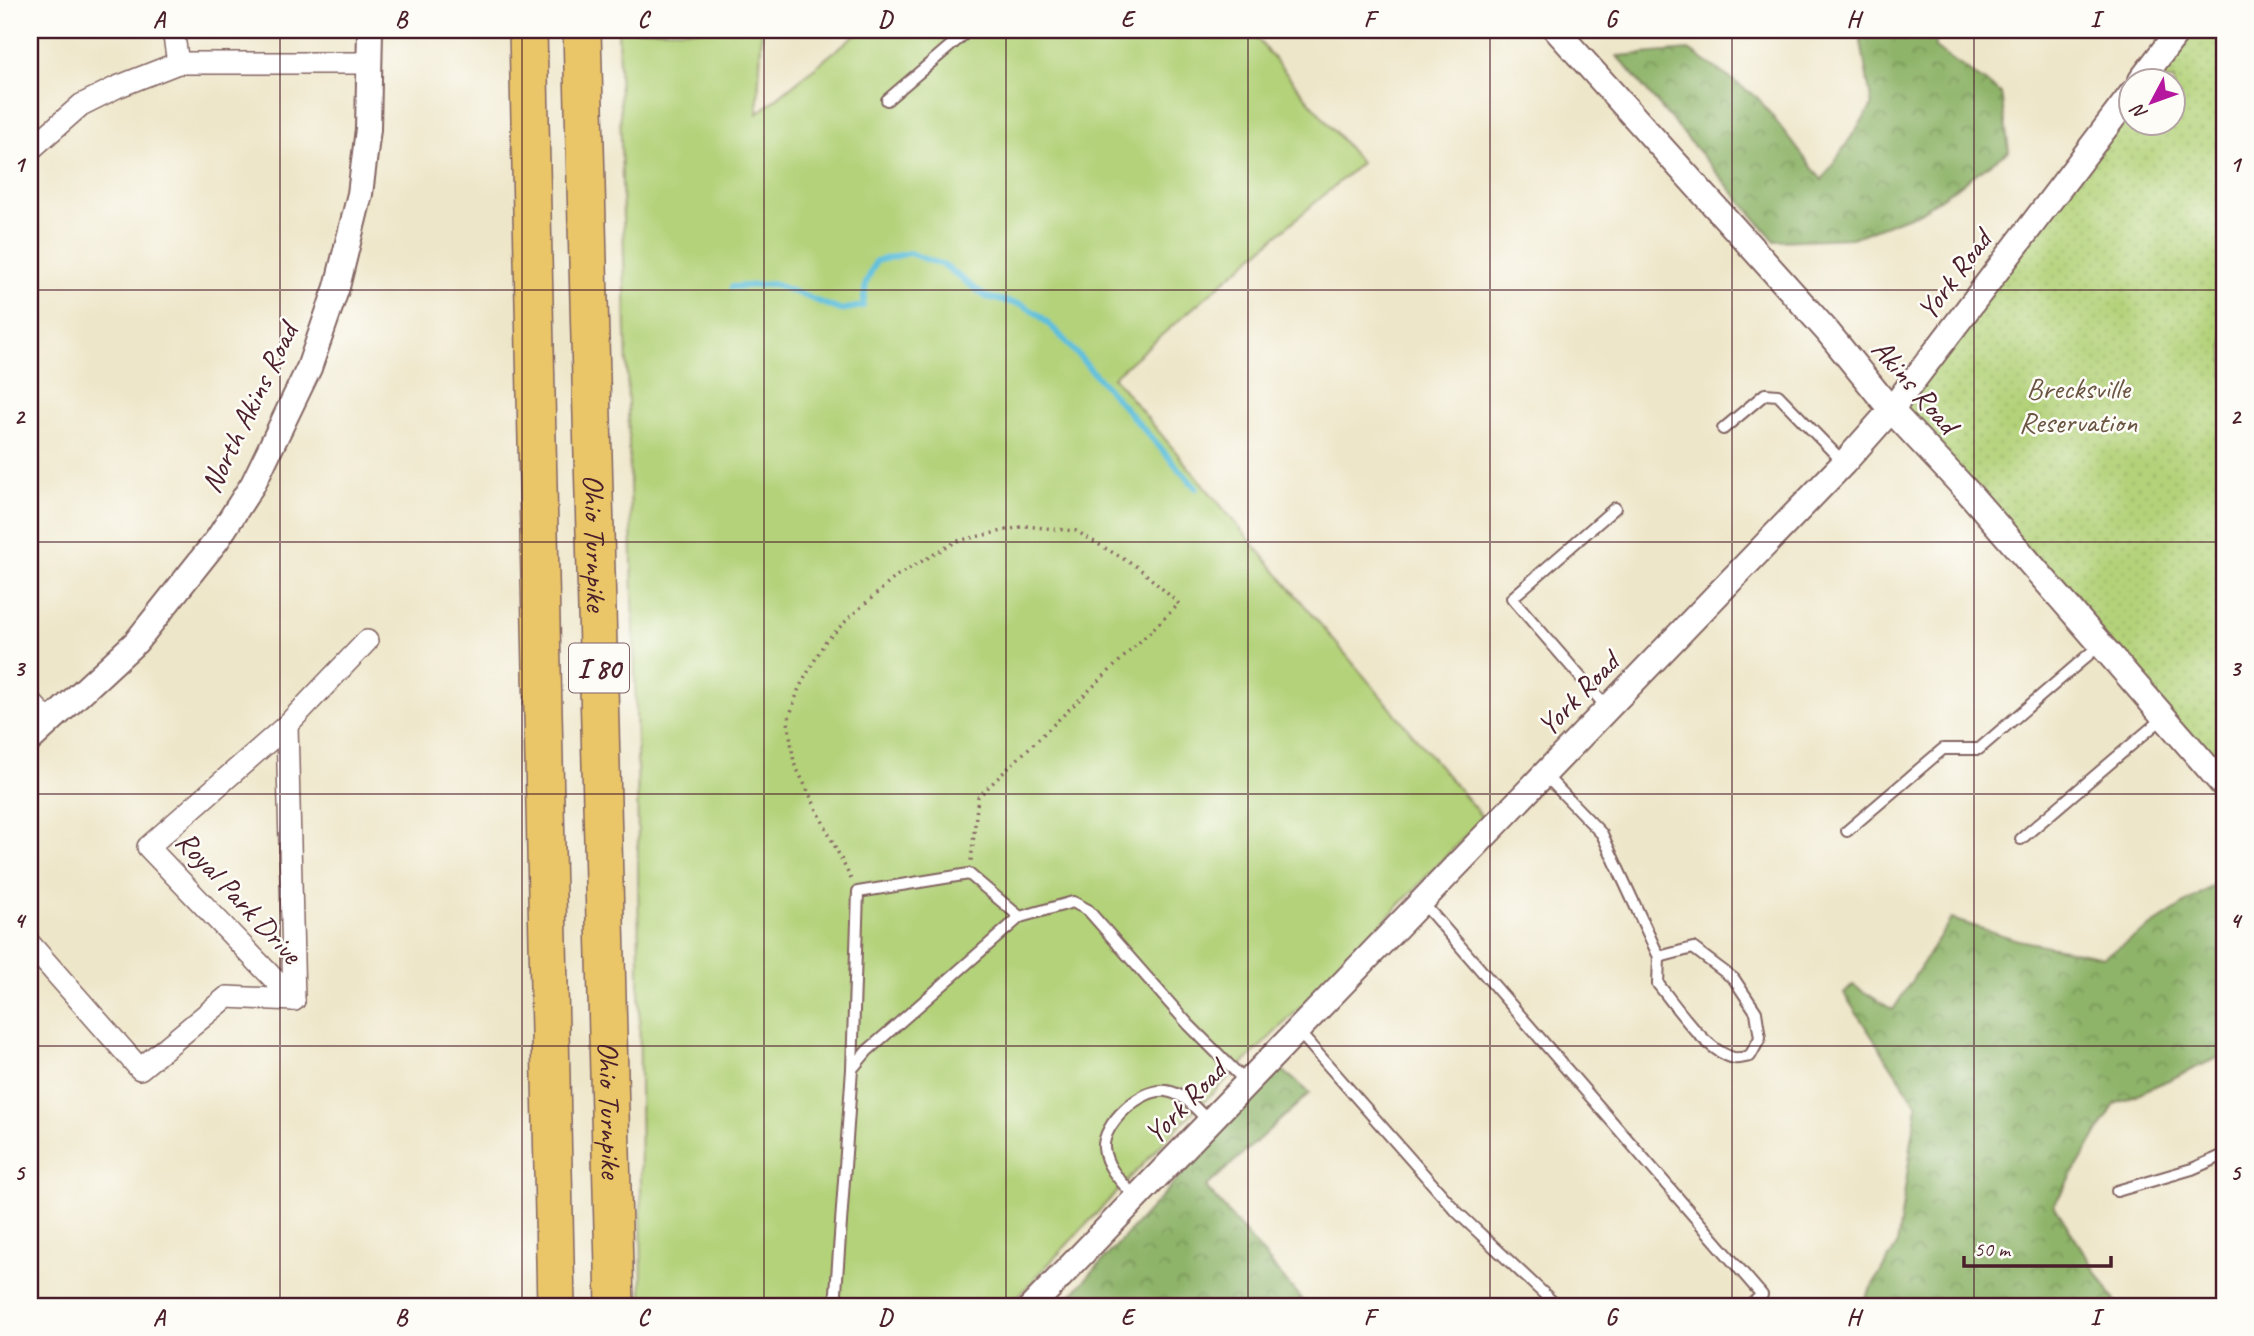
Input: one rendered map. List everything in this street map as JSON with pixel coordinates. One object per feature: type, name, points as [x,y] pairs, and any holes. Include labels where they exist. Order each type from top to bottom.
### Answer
[{"type":"highway","name":"Ohio Turnpike","points":[[528,30],[556,1306]]},
{"type":"highway","name":"Ohio Turnpike","points":[[582,30],[615,1306]]},
{"type":"street","points":[[173,30],[178,63]]},
{"type":"street","name":"North Akins Road","points":[[30,740],[136,642],[217,540],[253,484],[309,368],[337,287],[360,194],[369,129],[370,30]]},
{"type":"street","name":"Akins Road","points":[[1556,30],[1827,331],[1891,410],[1969,493],[2224,786]]},
{"type":"street","points":[[2152,66],[2179,30]]},
{"type":"street","points":[[30,150],[81,106],[117,87],[178,63],[370,63]]},
{"type":"street","name":"York Road","points":[[1032,1306],[1844,463],[1891,410],[2118,111]]},
{"type":"street","name":"Royal Park Drive","points":[[294,1000],[148,847],[287,725],[367,641]]},
{"type":"street","points":[[30,701],[50,723]]},
{"type":"street","name":"Royal Park Drive","points":[[287,725],[294,1000]]},
{"type":"street","name":"Royal Park Drive","points":[[30,944],[140,1069],[227,997],[294,1000]]},
{"type":"lane","points":[[887,100],[969,30]]},
{"type":"lane","points":[[1723,429],[1765,394],[1777,396],[1844,463]]},
{"type":"lane","points":[[1608,709],[1512,598],[1615,508]]},
{"type":"lane","points":[[1847,831],[1943,749],[1979,749],[2101,644]]},
{"type":"lane","points":[[2021,839],[2164,717]]},
{"type":"lane","points":[[1544,774],[1602,834],[1660,957],[1658,984],[1714,1049],[1735,1059],[1750,1056],[1760,1038],[1756,1012],[1734,979],[1693,948],[1660,957]]},
{"type":"lane","points":[[835,1306],[852,1069],[858,892],[969,874],[1020,917]]},
{"type":"lane","points":[[852,1069],[867,1051],[1020,917],[1073,902],[1088,910],[1188,1024],[1247,1083]]},
{"type":"lane","points":[[1422,902],[1762,1296],[1749,1306]]},
{"type":"lane","points":[[1297,1031],[1457,1212],[1557,1306]]},
{"type":"lane","points":[[1136,1198],[1110,1167],[1104,1148],[1108,1129],[1147,1092],[1165,1090],[1185,1097],[1209,1122]]},
{"type":"lane","points":[[2118,1191],[2192,1169],[2224,1155]]},
{"type":"path","points":[[858,892],[794,763],[788,721],[799,688],[825,642],[898,575],[957,541],[1025,526],[1076,531],[1139,568],[1179,604],[978,797],[969,874]]},
{"type":"green space","points":[[618,30],[762,30],[757,114],[861,30],[1250,30],[1361,163],[1113,377],[1483,818],[1309,999],[1180,1125],[1009,1306],[642,1306],[637,749]]},
{"type":"green space","points":[[1859,30],[1935,30],[1935,48],[2001,93],[2009,151],[1920,212],[1852,238],[1775,241],[1617,56],[1689,50],[1758,98],[1822,180],[1872,106]]},
{"type":"green space","name":"Brecksville Reservation","points":[[2173,30],[2224,30],[2224,793],[1891,413],[2118,104],[2118,136],[2188,136],[2188,66],[2146,66]]},
{"type":"green space","points":[[2224,871],[2224,1055],[2115,1104],[2054,1205],[2118,1306],[1860,1306],[1897,1245],[1917,1105],[1844,994],[1853,985],[1893,1010],[1951,919],[2018,940],[2104,957],[2212,886]]},
{"type":"green space","points":[[1280,1068],[1310,1093],[1206,1187],[1307,1306],[1061,1306]]},
{"type":"waterway","points":[[732,287],[774,284],[840,310],[863,306],[866,283],[876,261],[909,253],[945,266],[986,297],[1023,305],[1039,315],[1196,488]]}]
